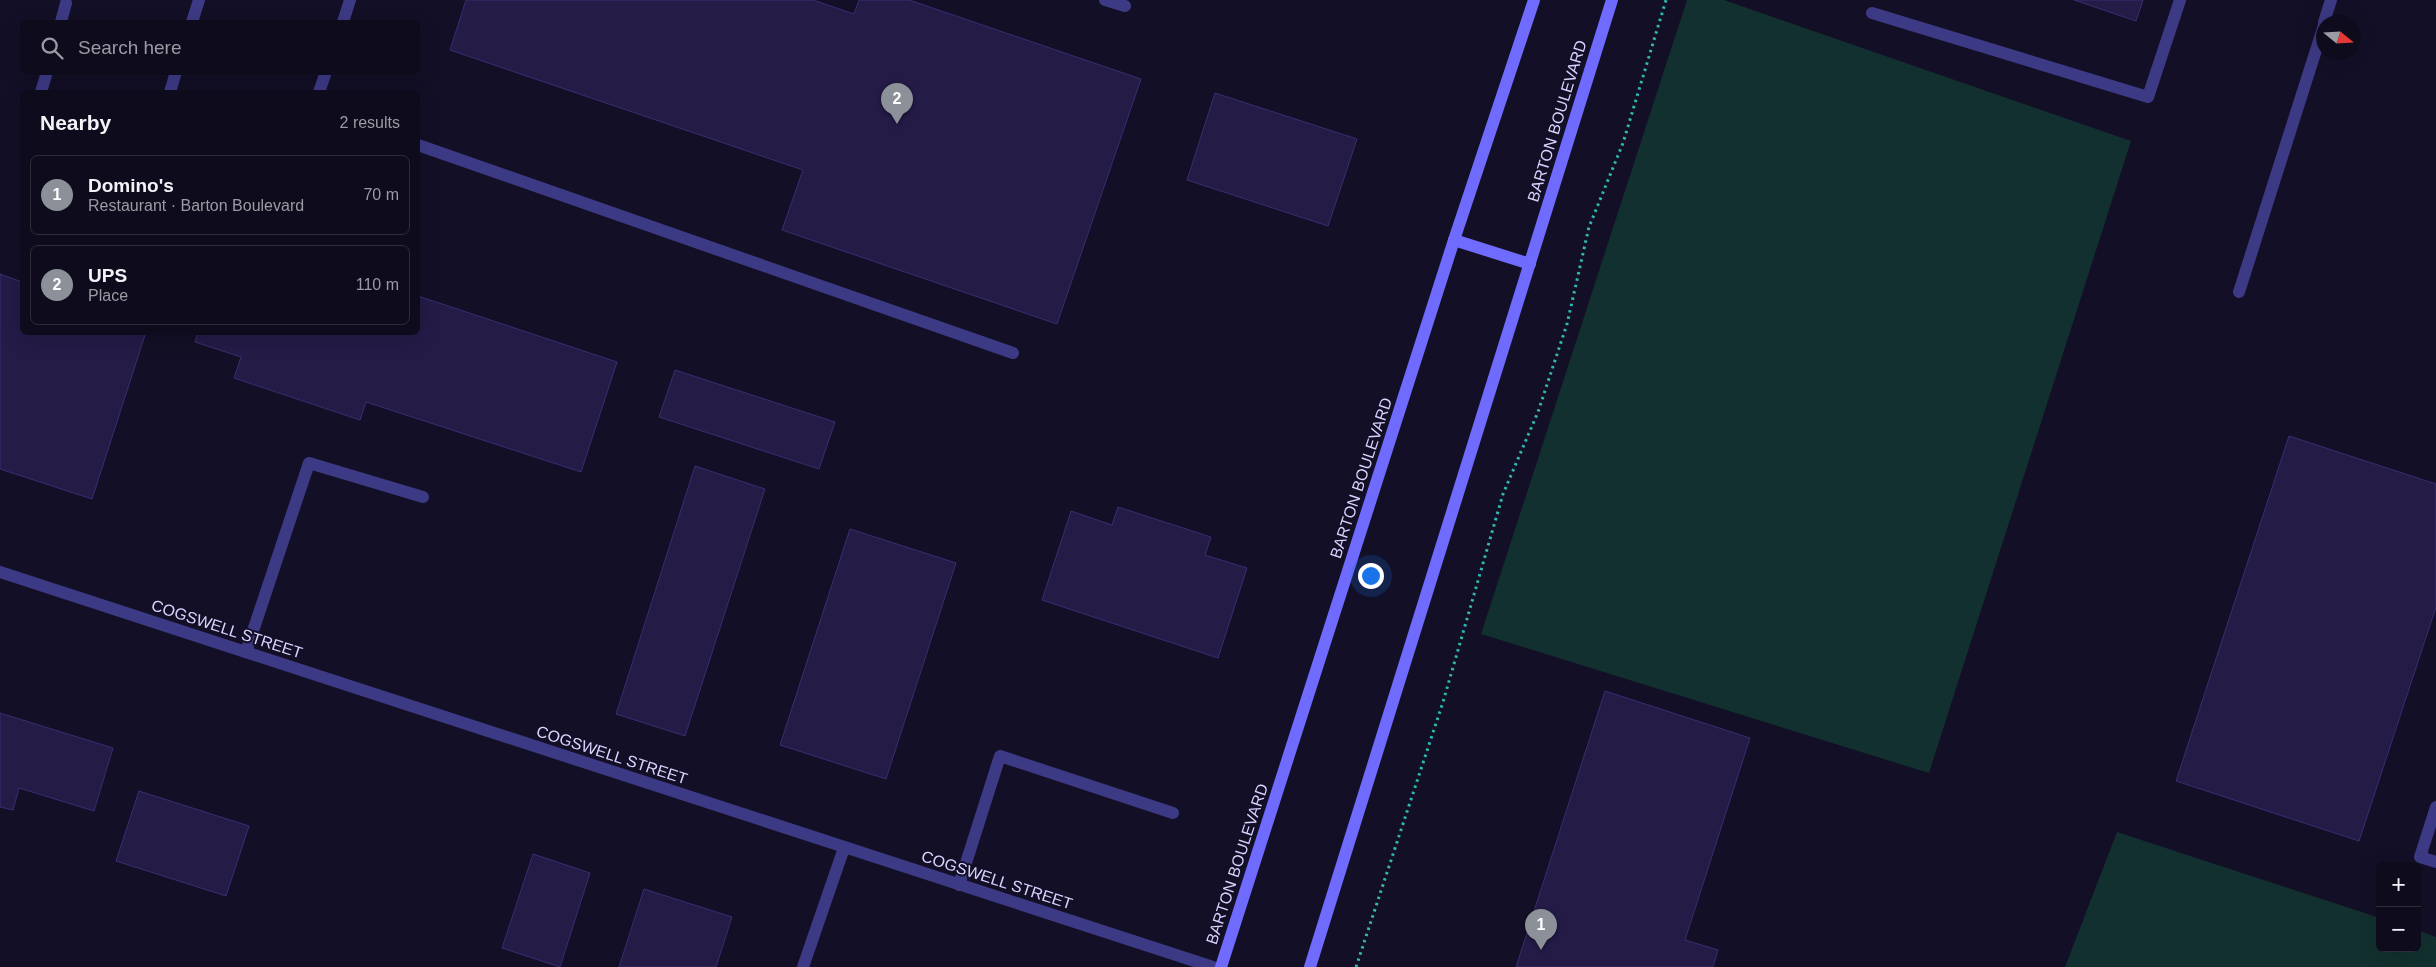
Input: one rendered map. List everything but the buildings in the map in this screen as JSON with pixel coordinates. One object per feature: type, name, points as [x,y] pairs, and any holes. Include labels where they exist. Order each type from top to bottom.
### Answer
[{"type":"main road","name":"BARTON BOULEVARD","points":[[1221,967],[1454,240],[1534,0]]},
{"type":"main road","name":"BARTON BOULEVARD","points":[[1310,967],[1612,0]]},
{"type":"main road","points":[[1454,240],[1530,264]]},
{"type":"street","points":[[193,20],[199,0]]},
{"type":"street","points":[[344,20],[350,0]]},
{"type":"street","points":[[1105,0],[1125,6]]},
{"type":"street","points":[[1872,13],[2148,97],[2180,0]]},
{"type":"street","points":[[2327,15],[2331,0]]},
{"type":"street","points":[[62,20],[66,3]]},
{"type":"street","points":[[2239,292],[2316,49]]},
{"type":"street","points":[[42,90],[46,75]]},
{"type":"street","points":[[171,90],[175,75]]},
{"type":"street","points":[[320,90],[325,75]]},
{"type":"street","points":[[420,146],[1013,353]]},
{"type":"street","points":[[246,652],[309,463],[424,497]]},
{"type":"street","name":"COGSWELL STREET","points":[[0,572],[1213,967]]},
{"type":"street","points":[[959,885],[1000,756],[1173,814]]},
{"type":"street","points":[[2436,808],[2420,856],[2436,862]]},
{"type":"street","points":[[803,967],[844,848]]},
{"type":"path","points":[[1356,967],[1443,702],[1502,494],[1538,412],[1567,324],[1589,227],[1623,142],[1666,0]]},
{"type":"green space","points":[[1687,0],[1724,0],[2131,141],[1929,773],[1481,634]]},
{"type":"green space","points":[[2117,832],[2376,917],[2376,952],[2421,952],[2421,931],[2436,937],[2436,967],[2065,967]]},
{"type":"place","name":"UPS","points":[[897,124]]},
{"type":"place","name":"Domino's","points":[[1541,950]]}]
